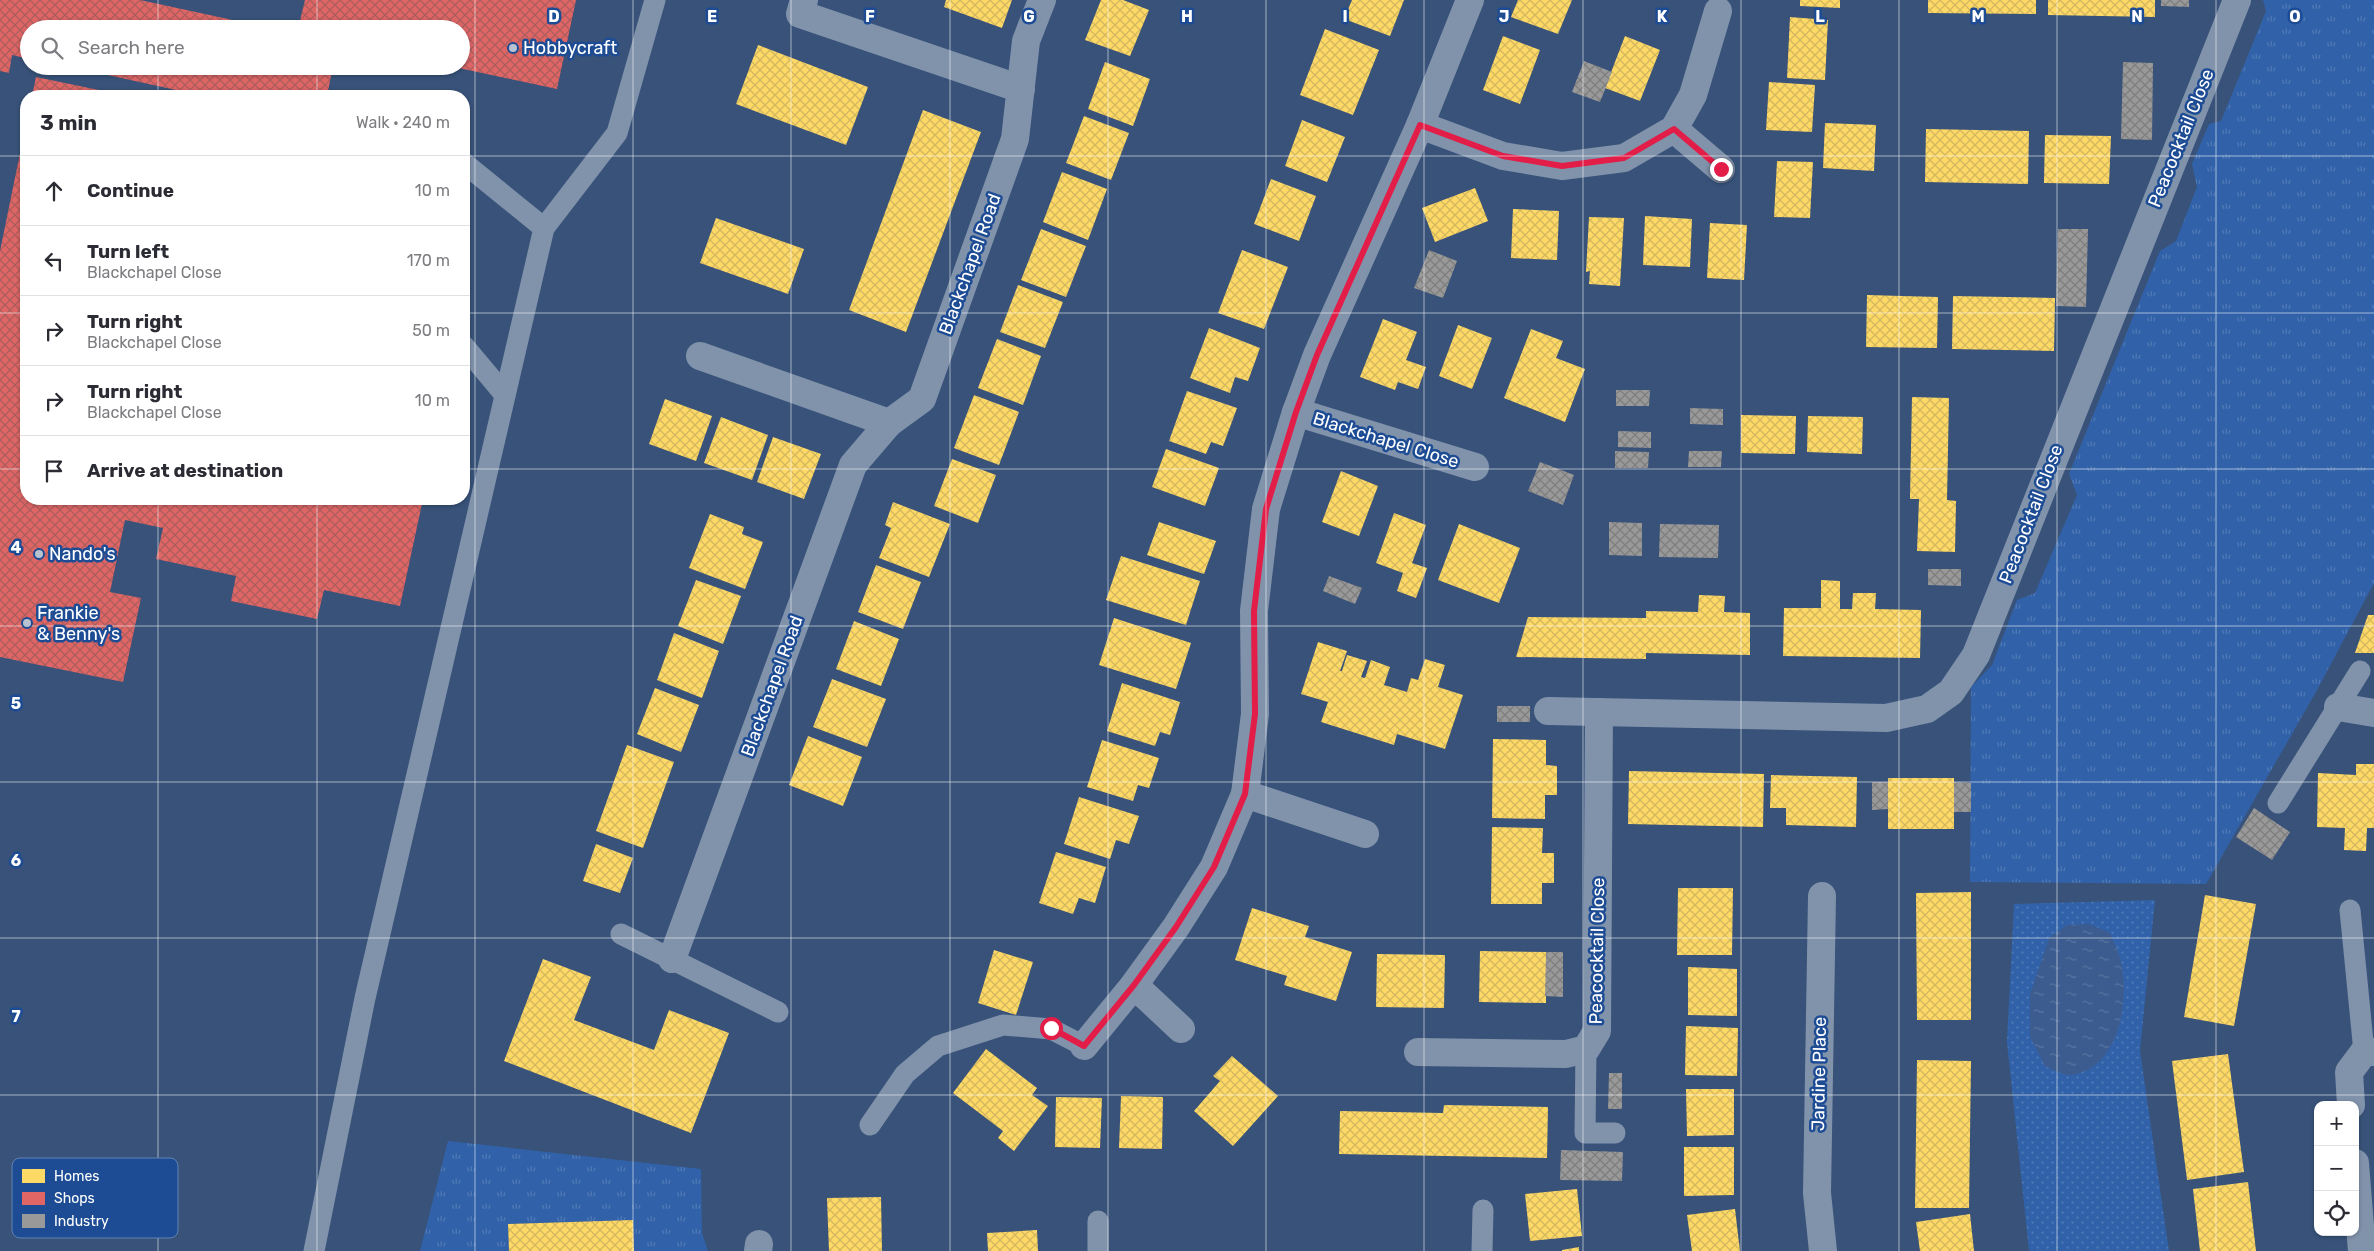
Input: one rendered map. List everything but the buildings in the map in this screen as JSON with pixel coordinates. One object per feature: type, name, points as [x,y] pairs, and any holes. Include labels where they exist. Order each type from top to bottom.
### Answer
[{"type":"street","points":[[804,0],[800,14],[1021,89]]},
{"type":"street","name":"Blackchapel Road","points":[[672,959],[853,465],[889,423],[922,399],[1015,139],[1026,41],[1042,0]]},
{"type":"street","name":"Blackchapel Close","points":[[1084,1046],[1134,985],[1176,927],[1214,867],[1245,794],[1255,714],[1254,611],[1266,509],[1296,412],[1317,355],[1420,125],[1470,0]]},
{"type":"street","name":"Peacocktail Close","points":[[1548,711],[1886,718],[1927,709],[1951,692],[1976,655],[2237,0]]},
{"type":"street","points":[[1420,125],[1503,156],[1562,166],[1624,158],[1674,129],[1693,95],[1718,11]]},
{"type":"street","points":[[1674,129],[1721,169]]},
{"type":"street","points":[[700,356],[889,423]]},
{"type":"street","name":"Blackchapel Close","points":[[1296,412],[1475,467]]},
{"type":"street","points":[[2338,707],[2374,713]]},
{"type":"street","name":"Peacocktail Close","points":[[1418,1052],[1566,1054],[1586,1049],[1597,1031],[1599,712]]},
{"type":"street","points":[[1245,794],[1365,834]]},
{"type":"street","name":"Jardine Place","points":[[1822,896],[1817,1193],[1823,1251]]},
{"type":"street","points":[[1134,985],[1181,1029]]},
{"type":"street","points":[[2351,1101],[2349,1072],[2369,1052]]},
{"type":"street","points":[[2357,1191],[2362,1251]]},
{"type":"lane","points":[[314,1251],[365,998],[544,228],[617,133],[655,0]]},
{"type":"lane","points":[[470,168],[544,228]]},
{"type":"lane","points":[[470,353],[505,395]]},
{"type":"lane","points":[[2278,803],[2360,671]]},
{"type":"lane","points":[[2350,910],[2369,1052]]},
{"type":"lane","points":[[621,934],[778,1012]]},
{"type":"lane","points":[[870,1125],[905,1074],[938,1046],[1003,1025],[1051,1028],[1084,1046]]},
{"type":"lane","points":[[1586,1049],[1585,1133],[1615,1133]]},
{"type":"lane","points":[[1482,1251],[1483,1210]]},
{"type":"lane","points":[[1098,1221],[1098,1251]]},
{"type":"green space","points":[[2263,0],[2374,0],[2374,583],[2317,690],[2206,884],[1970,882],[1971,687],[1992,665],[2017,600],[2035,593],[2077,495],[2069,474],[2160,251],[2176,241],[2197,187],[2192,164],[2209,124],[2221,121],[2266,11]]},
{"type":"green space","points":[[2155,900],[2140,1051],[2169,1251],[2029,1251],[2007,1042],[2014,904]]},
{"type":"green space","points":[[448,1141],[701,1169],[702,1233],[708,1251],[634,1251],[633,1220],[508,1224],[509,1251],[420,1251]]},
{"type":"water","points":[[2089,924],[2110,933],[2118,952],[2123,974],[2122,1011],[2118,1030],[2111,1046],[2100,1060],[2087,1070],[2067,1075],[2045,1066],[2030,1037],[2030,994],[2049,938],[2067,925]]},
{"type":"place","name":"Hobbycraft","points":[[513,48]]},
{"type":"place","name":"Nando's","points":[[39,554]]},
{"type":"place","name":"Frankie & Benny's","points":[[27,623]]},
{"type":"route","points":[[1051,1028],[1084,1046],[1134,985],[1176,927],[1214,867],[1245,794],[1255,714],[1254,611],[1266,509],[1296,412],[1317,355],[1420,125],[1503,156],[1562,166],[1624,158],[1674,129],[1721,169]]}]
